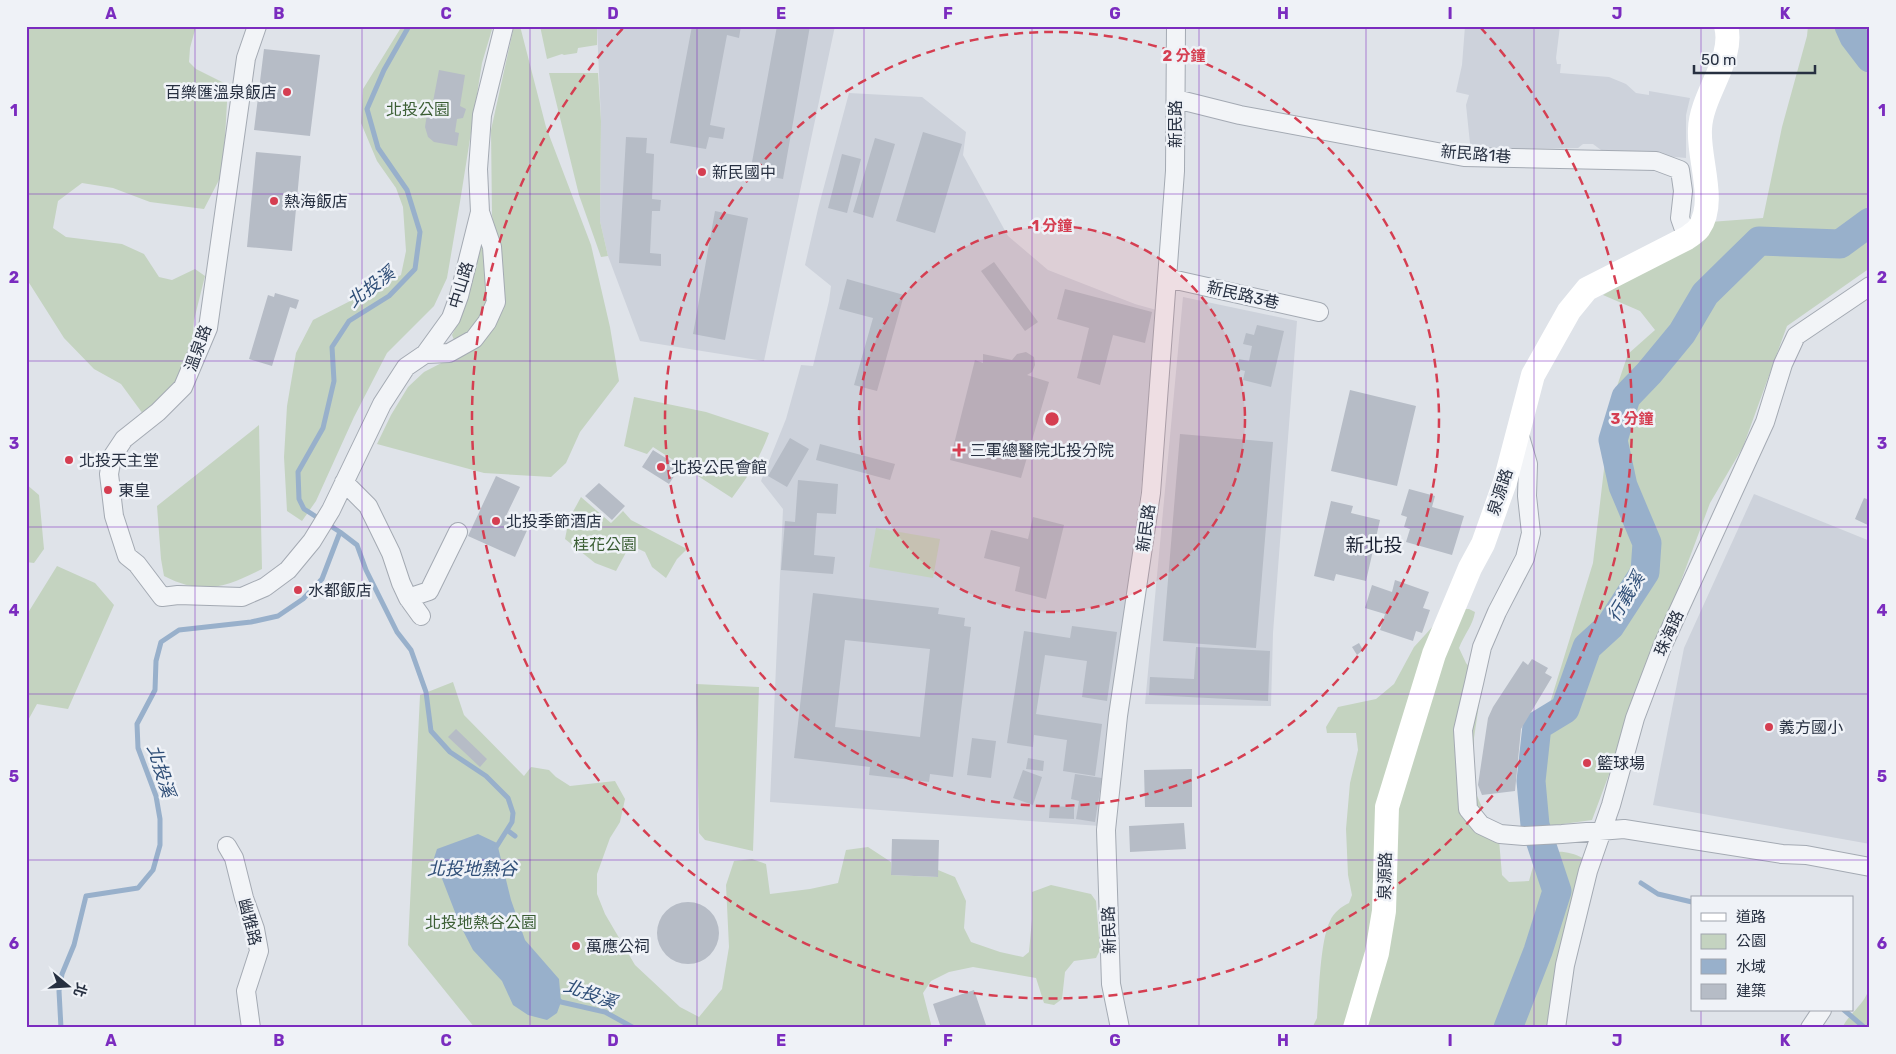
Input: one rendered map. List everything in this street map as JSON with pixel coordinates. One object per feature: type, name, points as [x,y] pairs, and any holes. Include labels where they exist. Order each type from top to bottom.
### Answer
[{"type":"street","name":"溫泉路","points":[[257,26],[246,58],[208,328],[183,387],[158,412],[124,439],[112,457],[109,474],[114,516],[127,556],[138,564],[162,597],[242,597],[265,587],[288,570]]},
{"type":"street","name":"中山路","points":[[288,570],[312,541],[331,510],[382,404],[406,367],[425,354],[451,318],[460,296],[480,212],[478,169],[482,115],[504,26]]},
{"type":"street","name":"新民路","points":[[1120,1028],[1111,984],[1106,830],[1118,716],[1151,493],[1175,170],[1176,26]]},
{"type":"street","name":"泉源路","points":[[1355,1028],[1377,953],[1384,911],[1387,807],[1434,654],[1470,568],[1483,544],[1505,482],[1533,375],[1569,311],[1587,289],[1687,238],[1699,227],[1704,214],[1708,193],[1704,175],[1700,129],[1707,98],[1726,54],[1729,42],[1726,26]]},
{"type":"street","name":"新民路1巷","points":[[1176,99],[1240,115],[1464,157],[1656,161],[1680,170],[1683,192],[1680,218],[1687,238]]},
{"type":"street","points":[[425,354],[449,353],[474,339],[487,322],[496,302],[492,246],[480,212]]},
{"type":"street","name":"新民路3巷","points":[[1167,278],[1319,312]]},
{"type":"street","name":"珠海路","points":[[1556,1028],[1566,965],[1588,870],[1611,805],[1635,718],[1662,646],[1765,422],[1783,364],[1796,336],[1870,286]]},
{"type":"street","points":[[1518,430],[1528,464],[1527,496],[1531,533],[1525,558],[1496,612],[1482,646],[1463,730],[1468,809],[1481,825],[1500,834],[1524,836],[1624,829],[1870,866]]},
{"type":"street","points":[[344,482],[368,506],[391,552],[408,598],[421,616]]},
{"type":"street","points":[[408,598],[430,591],[458,532]]},
{"type":"street","name":"幽雅路","points":[[227,846],[234,858],[244,898],[255,928],[259,951],[246,991],[251,1028]]},
{"type":"street","points":[[1810,1028],[1821,1012]]},
{"type":"shaded area","name":"新民國中","points":[[597,26],[835,26],[764,361],[640,341],[608,256],[600,221],[601,121]]},
{"type":"shaded area","points":[[1465,26],[1560,26],[1556,58],[1557,64],[1561,64],[1560,73],[1609,77],[1626,84],[1636,93],[1649,95],[1649,91],[1690,98],[1686,115],[1686,158],[1601,150],[1593,144],[1583,144],[1578,148],[1517,149],[1471,153],[1466,105],[1469,95],[1456,92],[1462,65]]},
{"type":"shaded area","name":"三軍總醫院北投分院","points":[[849,93],[922,97],[966,132],[963,155],[1008,236],[1048,270],[1135,304],[1160,311],[1134,554],[1123,618],[1100,826],[770,802],[783,509],[761,481],[786,419],[801,365],[813,366],[829,301],[831,286],[805,265]]},
{"type":"shaded area","points":[[1183,297],[1297,321],[1273,633],[1271,706],[1145,704]]},
{"type":"shaded area","name":"義方國小","points":[[1754,494],[1870,541],[1870,844],[1653,805],[1684,648]]},
{"type":"green space","points":[[26,26],[196,26],[190,48],[189,62],[196,69],[228,85],[225,138],[220,178],[204,209],[150,202],[113,188],[82,183],[58,201],[53,228],[66,237],[122,244],[144,254],[159,277],[172,280],[195,269],[205,276],[194,320],[192,347],[174,389],[143,414],[121,384],[94,369],[64,338],[26,278]]},
{"type":"green space","name":"北投公園","points":[[402,26],[493,26],[482,63],[447,278],[434,306],[387,353],[354,417],[316,501],[302,521],[287,511],[284,457],[287,406],[296,353],[313,320],[401,275],[406,251],[403,207],[396,188],[377,161],[361,123],[363,89]]},
{"type":"green space","points":[[514,26],[520,26],[546,127],[591,245],[610,327],[619,381],[580,432],[566,463],[551,477],[484,473],[377,444],[391,415],[408,387],[424,372],[484,341],[504,308],[502,271],[492,215],[491,130]]},
{"type":"green space","points":[[540,26],[597,26],[597,45],[578,48],[577,53],[562,54],[547,59]]},
{"type":"green space","points":[[1808,26],[1870,26],[1870,268],[1787,326],[1743,447],[1710,503],[1592,820],[1527,829],[1528,742],[1546,716],[1593,563],[1612,401],[1628,354],[1655,330],[1640,311],[1603,295],[1698,241],[1710,222],[1763,218],[1782,127],[1807,36]]},
{"type":"green space","points":[[549,73],[598,73],[601,121],[600,221],[608,256],[601,257],[579,195]]},
{"type":"green space","points":[[481,245],[486,251],[489,275],[490,294],[488,305],[478,323],[457,341],[454,340],[452,335],[465,304],[478,248]]},
{"type":"green space","points":[[634,397],[706,412],[769,433],[753,467],[732,498],[653,447],[647,454],[624,446]]},
{"type":"green space","points":[[259,425],[262,569],[237,580],[214,587],[191,586],[164,576],[157,506]]},
{"type":"green space","points":[[26,484],[39,495],[44,549],[34,563],[26,562]]},
{"type":"green space","name":"桂花公園","points":[[581,497],[611,523],[623,511],[631,520],[687,549],[677,559],[666,578],[652,567],[645,552],[630,545],[616,571],[595,563],[565,539],[569,519]]},
{"type":"green space","points":[[876,528],[940,539],[933,578],[869,567]]},
{"type":"green space","points":[[57,566],[95,583],[114,605],[68,709],[37,704],[26,724],[26,616]]},
{"type":"green space","points":[[1460,609],[1469,609],[1475,612],[1459,648],[1466,663],[1482,683],[1474,738],[1474,789],[1481,805],[1486,831],[1499,840],[1502,875],[1509,882],[1529,881],[1536,856],[1549,853],[1566,852],[1584,859],[1551,1028],[1312,1028],[1317,1018],[1320,968],[1327,930],[1334,915],[1349,903],[1352,895],[1348,875],[1346,829],[1350,783],[1358,750],[1356,733],[1327,733],[1326,727],[1338,707],[1376,699],[1394,684],[1414,647],[1435,624]]},
{"type":"green space","name":"北投地熱谷公園","points":[[453,682],[464,715],[524,776],[531,767],[549,770],[570,786],[615,781],[625,799],[620,822],[610,838],[597,874],[597,894],[605,914],[635,965],[680,1007],[699,1017],[722,989],[729,947],[726,885],[734,861],[752,859],[766,864],[770,894],[838,883],[846,850],[868,847],[891,862],[891,875],[937,877],[938,870],[955,877],[966,901],[964,928],[971,942],[1000,952],[1023,957],[1029,952],[1032,892],[1051,885],[1091,894],[1096,901],[1100,950],[1096,958],[1074,961],[1065,972],[1062,999],[1054,1005],[1044,1003],[1036,978],[973,967],[949,972],[931,981],[923,993],[932,1028],[475,1028],[408,945],[420,695]]},
{"type":"green space","points":[[696,684],[759,687],[753,851],[705,840],[699,833]]},
{"type":"green space","points":[[1867,994],[1870,996],[1870,1028],[1842,1028],[1848,1019]]},
{"type":"water","name":"北投地熱谷","points":[[478,834],[497,843],[511,900],[525,940],[559,979],[561,1002],[557,1013],[547,1020],[528,1015],[513,1005],[502,981],[473,950],[460,925],[434,858],[437,849]]},
{"type":"building","points":[[622,26],[649,26],[648,29],[621,28]]},
{"type":"building","points":[[692,26],[741,26],[739,38],[727,35],[710,125],[725,128],[723,139],[709,137],[706,149],[670,143]]},
{"type":"building","points":[[777,26],[810,26],[783,179],[750,173]]},
{"type":"building","name":"百樂匯溫泉飯店","points":[[264,49],[320,55],[310,136],[254,130]]},
{"type":"building","points":[[439,70],[465,75],[460,106],[466,109],[463,118],[457,119],[455,132],[459,133],[457,146],[434,142],[428,137],[425,127],[428,107],[432,107]]},
{"type":"building","points":[[923,132],[962,144],[935,233],[896,221]]},
{"type":"building","points":[[626,137],[647,138],[646,153],[654,154],[652,199],[661,200],[660,211],[652,211],[650,253],[661,254],[661,266],[619,263]]},
{"type":"building","points":[[875,138],[895,144],[873,218],[853,212]]},
{"type":"building","name":"熱海飯店","points":[[256,152],[301,156],[292,251],[247,247]]},
{"type":"building","points":[[842,154],[861,159],[847,213],[828,208]]},
{"type":"building","points":[[715,211],[748,218],[725,340],[693,334]]},
{"type":"building","points":[[994,262],[1038,322],[1025,331],[981,271]]},
{"type":"building","points":[[847,279],[904,295],[877,391],[854,385],[873,318],[839,309]]},
{"type":"building","points":[[1065,289],[1152,312],[1145,343],[1113,335],[1100,385],[1077,378],[1089,328],[1057,319]]},
{"type":"building","points":[[275,293],[299,300],[296,309],[290,307],[272,366],[249,359],[268,295],[274,297]]},
{"type":"building","points":[[1257,325],[1284,331],[1271,387],[1243,380],[1245,371],[1237,369],[1239,359],[1249,361],[1252,346],[1243,344],[1246,333],[1254,335]]},
{"type":"building","points":[[1026,352],[1034,357],[1035,365],[1032,372],[1027,375],[1049,382],[1021,478],[950,460],[975,360],[983,363],[983,354],[1012,360],[1017,354]]},
{"type":"building","points":[[1350,390],[1416,406],[1397,486],[1331,471]]},
{"type":"building","points":[[1180,434],[1273,442],[1256,648],[1163,641]]},
{"type":"building","points":[[790,438],[809,449],[787,487],[768,476]]},
{"type":"building","points":[[820,444],[895,464],[890,480],[816,460]]},
{"type":"building","name":"北投公民會館","points":[[653,450],[680,467],[669,484],[642,467]]},
{"type":"building","name":"北投季節酒店","points":[[496,476],[520,487],[506,516],[529,526],[515,557],[468,536]]},
{"type":"building","points":[[798,480],[838,484],[836,514],[817,513],[814,555],[835,557],[833,574],[781,570],[785,521],[795,522]]},
{"type":"building","points":[[599,483],[625,506],[612,520],[585,496]]},
{"type":"building","points":[[1409,489],[1435,496],[1432,507],[1464,516],[1452,555],[1406,542],[1410,529],[1404,527],[1407,517],[1401,515]]},
{"type":"building","points":[[1864,498],[1870,500],[1870,526],[1855,519]]},
{"type":"building","points":[[1331,501],[1353,506],[1351,513],[1380,520],[1366,581],[1336,574],[1334,581],[1314,576]]},
{"type":"building","points":[[1033,517],[1064,525],[1046,599],[1015,591],[1020,567],[984,558],[991,530],[1028,539]]},
{"type":"building","points":[[1395,580],[1429,592],[1423,608],[1430,610],[1422,633],[1416,631],[1413,641],[1380,630],[1385,614],[1365,608],[1372,585],[1392,592]]},
{"type":"building","points":[[813,593],[939,608],[938,614],[965,618],[964,626],[971,627],[953,777],[930,774],[929,782],[869,775],[870,767],[794,758]],"holes":[[[845,640],[930,649],[920,737],[835,727]]]},
{"type":"building","points":[[1072,626],[1117,632],[1107,701],[1082,697],[1087,661],[1045,655],[1036,714],[1102,724],[1095,776],[1063,771],[1067,740],[1034,735],[1033,747],[1007,743],[1024,631],[1070,638]]},
{"type":"building","points":[[1359,643],[1363,650],[1357,655],[1352,647]]},
{"type":"building","points":[[1196,647],[1270,651],[1268,701],[1149,695],[1150,677],[1194,679]]},
{"type":"building","points":[[1532,659],[1548,668],[1545,673],[1552,677],[1521,729],[1515,791],[1482,795],[1478,785],[1488,718],[1523,661],[1528,665]]},
{"type":"building","points":[[456,729],[487,759],[480,767],[448,737]]},
{"type":"building","points":[[972,738],[996,741],[991,778],[967,775]]},
{"type":"building","points":[[1028,758],[1044,761],[1043,771],[1026,769]]},
{"type":"building","points":[[1192,769],[1192,807],[1145,807],[1144,770]]},
{"type":"building","points":[[1023,770],[1042,777],[1033,805],[1013,798]]},
{"type":"building","points":[[1075,774],[1102,778],[1095,822],[1076,819],[1079,801],[1071,799]]},
{"type":"building","points":[[1050,806],[1074,807],[1074,819],[1049,818]]},
{"type":"building","points":[[1184,823],[1186,849],[1130,852],[1129,826]]},
{"type":"building","points":[[892,839],[939,840],[938,877],[891,875]]},
{"type":"building","points":[[682,902],[694,902],[710,911],[717,921],[719,933],[717,945],[710,955],[694,964],[682,964],[671,959],[662,950],[657,939],[657,927],[662,916],[671,907]]},
{"type":"building","points":[[974,990],[987,1028],[941,1028],[933,1004]]},
{"type":"waterway","name":"北投溪","points":[[409,26],[384,70],[367,109],[378,148],[407,190],[420,232],[415,269],[389,296],[349,321],[332,347],[334,381],[323,428],[298,472],[299,499],[304,509],[357,545],[366,570],[397,632],[411,650],[426,692],[431,731],[450,752],[486,776],[508,798],[513,813],[512,822],[495,849]]},
{"type":"waterway","name":"行義溪","points":[[1849,26],[1854,37],[1870,58]]},
{"type":"waterway","points":[[1854,37],[1870,38]]},
{"type":"waterway","name":"行義溪","points":[[1508,1028],[1538,951],[1557,891],[1535,825],[1531,781],[1537,726],[1565,709],[1587,647],[1610,626],[1645,572],[1647,543],[1623,486],[1613,440],[1626,397],[1649,373],[1682,333],[1705,294],[1759,241],[1840,244],[1870,222]]},
{"type":"waterway","name":"北投溪","points":[[61,1028],[59,991],[62,974],[74,945],[86,896],[138,888],[153,870],[160,845],[160,819],[156,796],[138,748],[137,724],[155,690],[156,661],[161,642],[179,630],[251,622],[278,616],[303,599],[322,579],[340,532]]},
{"type":"waterway","points":[[1535,825],[1545,827]]},
{"type":"waterway","points":[[507,830],[515,836]]},
{"type":"waterway","points":[[1641,883],[1658,894],[1691,902]]},
{"type":"waterway","name":"北投溪","points":[[556,998],[561,1002],[605,1012],[634,1028]]},
{"type":"waterway","points":[[1846,1012],[1865,1028]]},
{"type":"place","name":"百樂匯溫泉飯店","points":[[287,92]]},
{"type":"place","name":"新民國中","points":[[702,172]]},
{"type":"place","name":"熱海飯店","points":[[274,201]]},
{"type":"place","name":"三軍總醫院北投分院","points":[[959,450]]},
{"type":"place","name":"北投天主堂","points":[[69,460]]},
{"type":"place","name":"北投公民會館","points":[[661,467]]},
{"type":"place","name":"東皇","points":[[108,490]]},
{"type":"place","name":"北投季節酒店","points":[[496,521]]},
{"type":"place","name":"水都飯店","points":[[298,590]]},
{"type":"place","name":"義方國小","points":[[1769,727]]},
{"type":"place","name":"籃球場","points":[[1587,763]]},
{"type":"place","name":"萬應公祠","points":[[576,946]]},
{"type":"district","name":"新北投","points":[[1374,545]]}]
